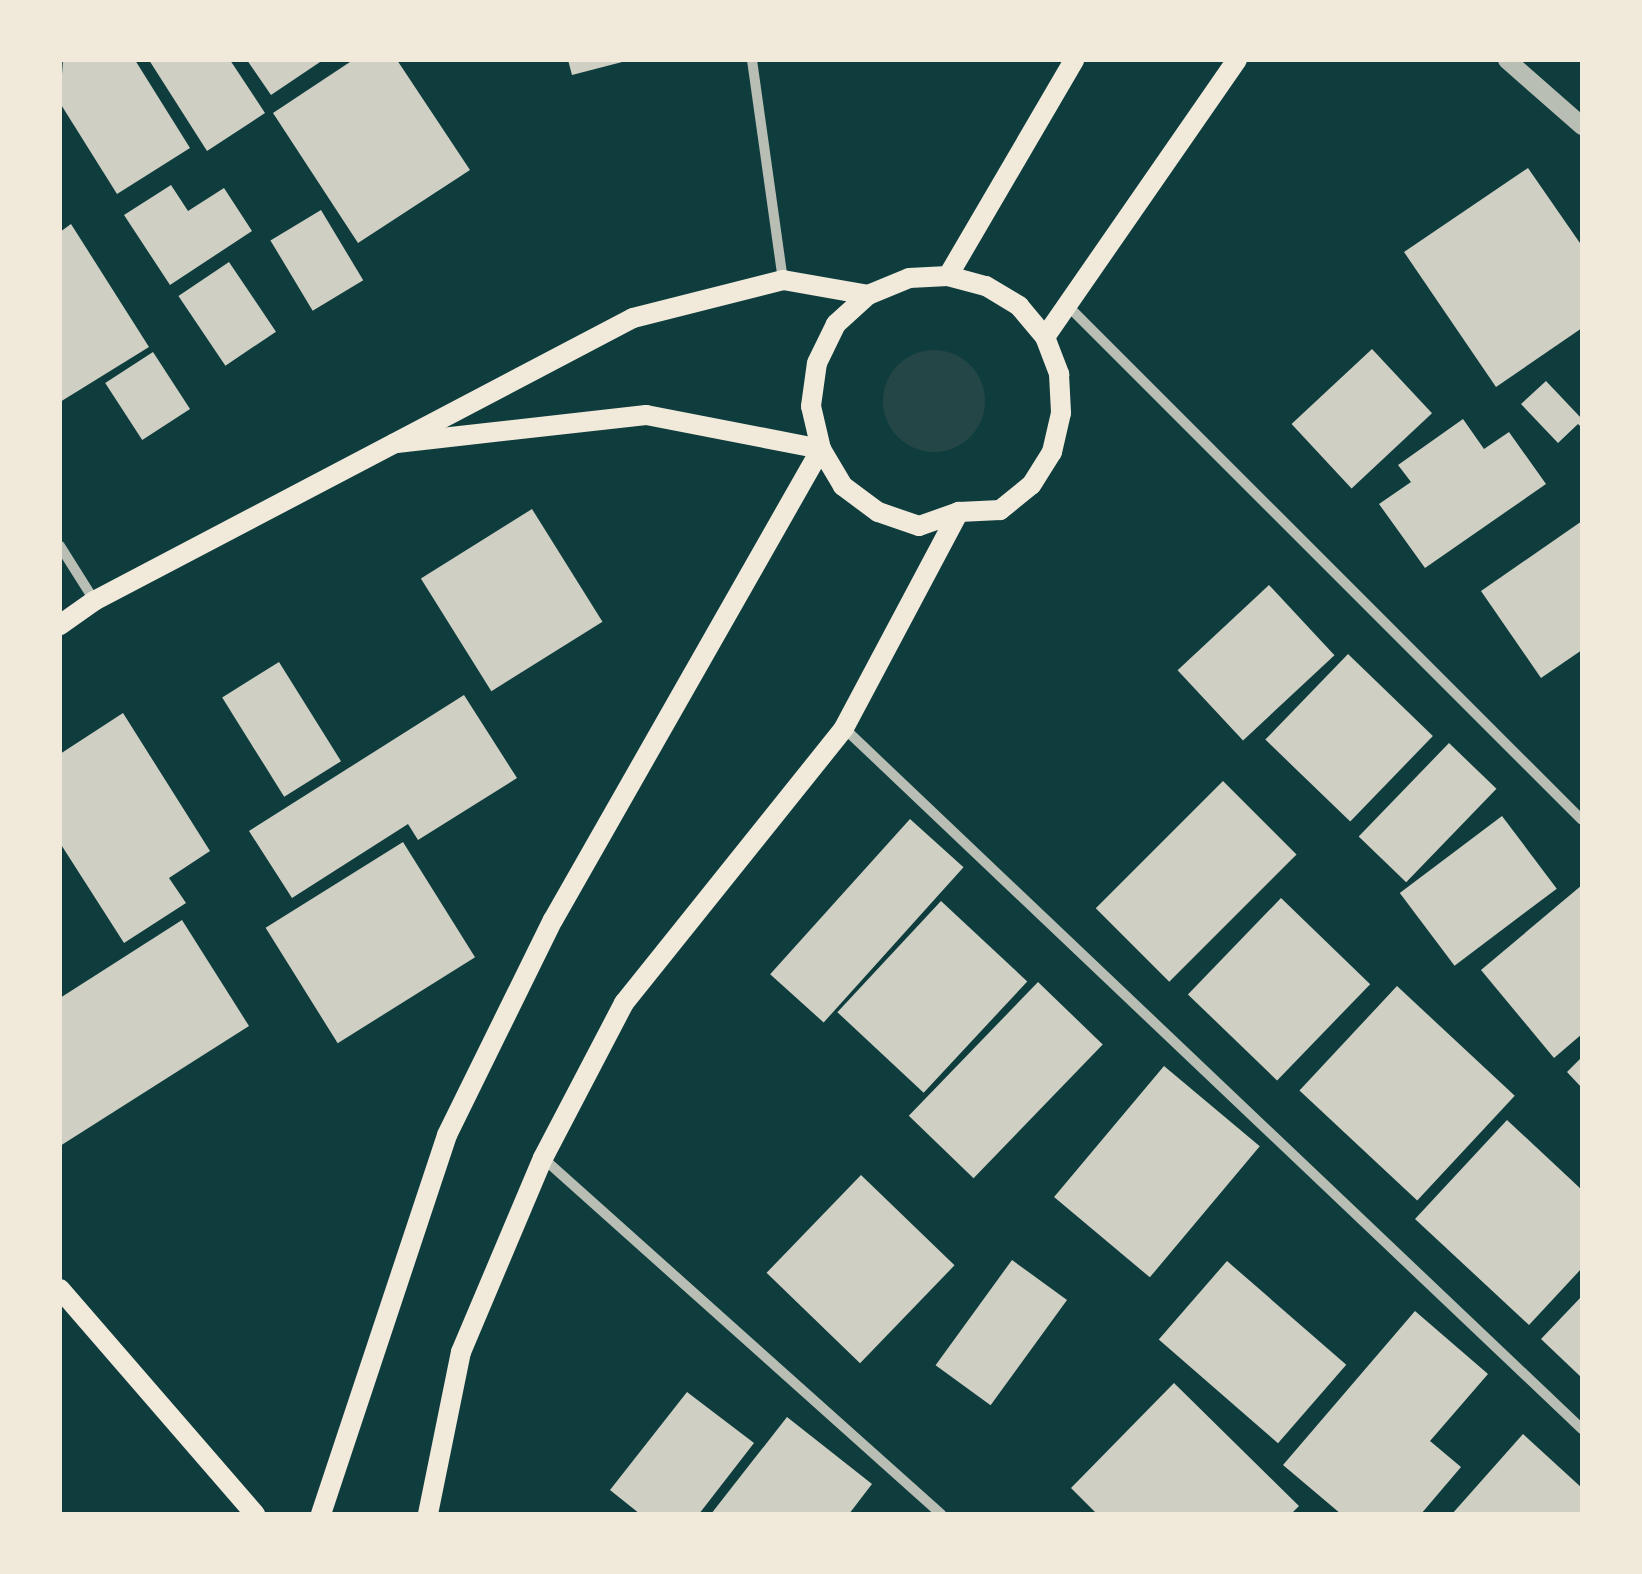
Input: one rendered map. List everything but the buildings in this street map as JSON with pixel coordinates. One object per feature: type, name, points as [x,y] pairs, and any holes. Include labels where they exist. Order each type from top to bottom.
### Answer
[{"type":"main road","points":[[948,276],[1074,60]]},
{"type":"main road","points":[[1045,337],[1238,60]]},
{"type":"main road","points":[[948,276],[1003,296],[1045,337],[1058,374],[1061,413],[1052,452],[1031,485],[1000,510],[959,512],[919,526],[878,512],[843,486],[820,449],[811,406],[816,363],[836,324],[868,295],[908,278],[948,276]]},
{"type":"main road","points":[[60,626],[94,601],[633,318],[782,280],[868,295]]},
{"type":"main road","points":[[395,443],[646,415],[820,449]]},
{"type":"main road","points":[[321,1514],[448,1135],[553,920],[820,449]]},
{"type":"main road","points":[[428,1514],[461,1352],[542,1158],[624,1003],[844,728],[959,512]]},
{"type":"main road","points":[[60,1289],[255,1514]]},
{"type":"street","points":[[752,60],[782,280]]},
{"type":"street","points":[[1507,60],[1582,126]]},
{"type":"street","points":[[1067,306],[1582,820]]},
{"type":"street","points":[[60,546],[94,601]]},
{"type":"street","points":[[844,728],[1582,1428]]},
{"type":"street","points":[[542,1158],[941,1514]]},
{"type":"shaded area","points":[[934,350],[954,353],[977,372],[985,401],[982,421],[963,444],[934,452],[914,449],[891,430],[883,401],[886,381],[905,358]]}]
